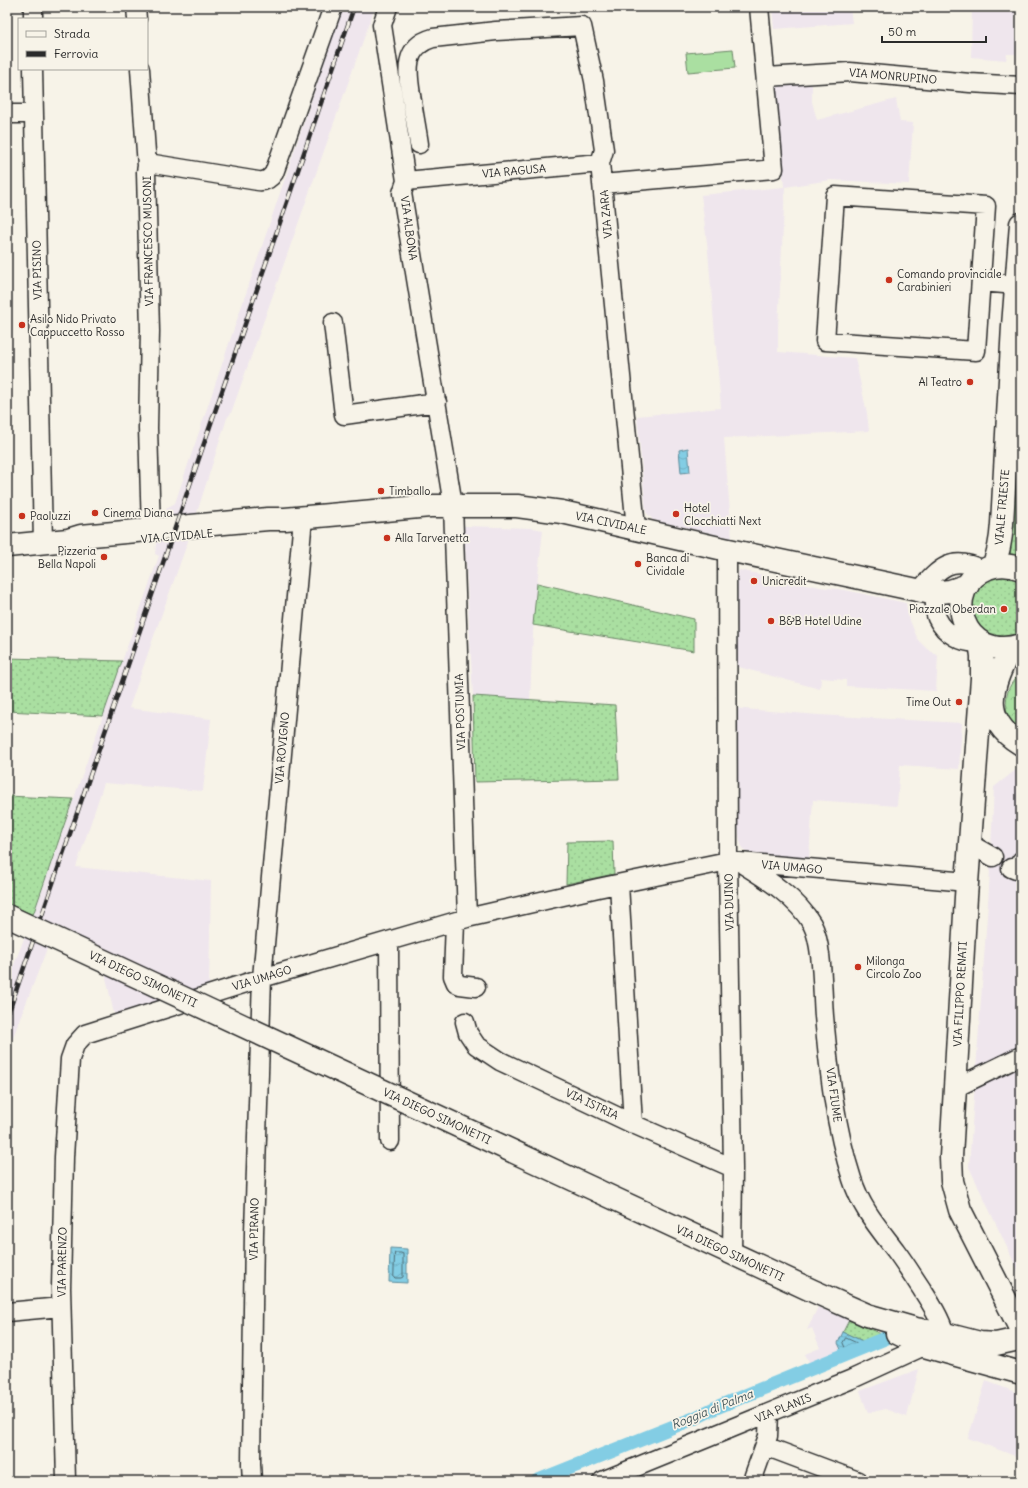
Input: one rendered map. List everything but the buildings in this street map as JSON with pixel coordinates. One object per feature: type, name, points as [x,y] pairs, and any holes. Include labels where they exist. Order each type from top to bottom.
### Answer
[{"type":"main road","name":"VIALE TRIESTE","points":[[962,616],[961,605],[963,595],[997,557],[1001,540],[1017,327],[1016,285],[1021,224]]},
{"type":"main road","name":"VIA CIVIDALE","points":[[7,546],[68,540],[81,536],[151,529],[268,519],[294,519],[414,507],[453,505],[517,506],[562,512],[727,550],[928,593]]},
{"type":"main road","name":"VIA CIVIDALE","points":[[68,540],[82,544],[229,531],[268,527],[294,519]]},
{"type":"main road","points":[[928,593],[950,591],[981,574],[1003,565],[1021,569]]},
{"type":"main road","points":[[928,593],[947,603],[962,616],[972,635],[980,642],[989,647],[1000,649],[1016,647]]},
{"type":"main road","name":"VIA FILIPPO RENATI","points":[[980,642],[982,656],[982,678],[967,882],[951,1157],[952,1181],[960,1210],[1020,1336]]},
{"type":"main road","points":[[1016,647],[998,674],[992,704],[996,722],[1019,743]]},
{"type":"main road","points":[[976,766],[981,757],[992,746],[1008,741],[1019,743]]},
{"type":"main road","name":"VIA DIEGO SIMONETTI","points":[[7,916],[732,1254],[867,1315],[910,1341],[1021,1372]]},
{"type":"main road","name":"VIA DIEGO SIMONETTI","points":[[867,1315],[916,1329],[954,1336]]},
{"type":"main road","name":"VIA PLANIS","points":[[924,1346],[931,1342],[954,1336],[996,1344],[1020,1336]]},
{"type":"main road","points":[[1020,1336],[1013,1352],[1015,1365],[1021,1372]]},
{"type":"street","points":[[33,7],[33,18]]},
{"type":"street","points":[[136,7],[137,18]]},
{"type":"street","name":"VIA FRANCESCO MUSONI","points":[[151,529],[148,428],[150,331],[147,166],[154,164],[263,182],[272,177],[334,7]]},
{"type":"street","name":"VIA ALBONA","points":[[388,7],[382,25],[406,181],[402,193],[453,505]]},
{"type":"street","name":"VIA ZARA","points":[[636,528],[602,184],[774,169],[759,7]]},
{"type":"street","points":[[419,144],[407,72],[410,57],[419,44],[433,38],[496,30],[582,26],[594,81],[604,150],[600,162],[602,184]]},
{"type":"street","name":"VIA PISINO","points":[[33,70],[43,542]]},
{"type":"street","points":[[140,70],[147,166]]},
{"type":"street","name":"VIA MONRUPINO","points":[[766,77],[850,72],[1021,86]]},
{"type":"street","points":[[7,114],[33,114]]},
{"type":"street","name":"VIA RAGUSA","points":[[406,181],[600,162]]},
{"type":"street","points":[[835,196],[986,206],[981,282],[976,351],[825,341],[835,196]]},
{"type":"street","points":[[981,282],[1016,285]]},
{"type":"street","points":[[333,323],[344,415],[437,402]]},
{"type":"street","name":"VIA POSTUMIA","points":[[453,505],[461,920]]},
{"type":"street","name":"VIA ROVIGNO","points":[[262,978],[294,519]]},
{"type":"street","name":"VIA DUINO","points":[[727,550],[735,862],[734,1168],[732,1254]]},
{"type":"street","points":[[928,593],[935,608],[937,618],[942,626],[955,637],[973,643],[980,642]]},
{"type":"street","points":[[970,844],[993,857]]},
{"type":"street","name":"VIA UMAGO","points":[[75,1045],[81,1037],[90,1032],[262,978],[461,920],[619,884],[735,862],[967,882]]},
{"type":"street","name":"VIA FIUME","points":[[735,862],[764,878],[794,903],[804,913],[815,932],[819,954],[824,1017],[836,1119],[852,1180],[865,1210],[897,1253],[930,1302],[942,1326],[954,1336]]},
{"type":"street","points":[[619,884],[633,1124]]},
{"type":"street","points":[[461,920],[454,976],[456,983],[460,985],[476,987]]},
{"type":"street","points":[[389,941],[390,1141]]},
{"type":"street","name":"VIA PIRANO","points":[[252,1481],[254,1232],[262,978]]},
{"type":"street","name":"VIA ISTRIA","points":[[465,1022],[468,1033],[476,1044],[500,1061],[633,1124],[734,1168]]},
{"type":"street","name":"VIA PARENZO","points":[[66,1481],[61,1307],[64,1157],[67,1084],[70,1059],[75,1045]]},
{"type":"street","points":[[955,1088],[1021,1056]]},
{"type":"street","points":[[7,1312],[61,1307]]},
{"type":"street","points":[[892,1362],[898,1349],[897,1340],[893,1330]]},
{"type":"street","name":"VIA PLANIS","points":[[602,1481],[892,1362],[924,1346]]},
{"type":"street","points":[[752,1481],[768,1436],[769,1413]]},
{"type":"street","points":[[765,1446],[858,1481]]},
{"type":"shaded area","points":[[343,7],[375,7],[231,413],[227,418],[187,544],[129,708],[211,719],[203,791],[104,783],[76,867],[211,881],[209,985],[114,1014],[99,946],[56,925],[7,1053],[7,983],[33,915],[159,556],[155,554],[156,544],[167,508],[175,503]]},
{"type":"shaded area","points":[[772,7],[850,7],[852,23],[774,29]]},
{"type":"shaded area","points":[[972,7],[1015,7],[1016,54],[1007,54],[1006,60],[971,57]]},
{"type":"shaded area","points":[[812,81],[812,102],[817,120],[896,99],[900,122],[913,123],[909,184],[831,180],[785,187],[778,352],[855,358],[867,413],[869,431],[724,438],[732,538],[653,520],[646,512],[637,416],[721,408],[708,251],[701,195],[784,187],[775,87]]},
{"type":"shaded area","points":[[464,526],[533,528],[543,530],[534,611],[530,700],[473,696]]},
{"type":"shaded area","points":[[739,570],[906,603],[908,616],[918,640],[927,649],[938,656],[936,691],[846,686],[846,680],[821,678],[820,689],[731,665],[733,602]]},
{"type":"shaded area","points":[[732,708],[819,715],[962,723],[959,769],[900,765],[897,806],[813,800],[809,858],[748,853],[743,850],[740,841],[736,812]]},
{"type":"shaded area","points":[[1021,766],[1021,1277],[969,1167],[989,888],[994,787]]},
{"type":"shaded area","points":[[818,1307],[849,1320],[838,1343],[842,1352],[811,1366],[805,1354],[820,1348],[812,1328],[807,1330]]},
{"type":"shaded area","points":[[919,1369],[907,1417],[886,1409],[868,1413],[860,1391]]},
{"type":"shaded area","points":[[986,1381],[1021,1394],[1021,1440],[1015,1456],[968,1438]]},
{"type":"green space","points":[[733,49],[735,68],[688,72],[686,53]]},
{"type":"green space","points":[[1021,371],[1021,555],[1010,554]]},
{"type":"green space","points":[[1003,574],[1021,579],[1021,632],[999,638],[982,630],[972,613],[971,604],[974,594],[985,580]]},
{"type":"green space","points":[[537,583],[694,619],[694,651],[533,625]]},
{"type":"green space","points":[[7,658],[122,661],[103,716],[7,711]]},
{"type":"green space","points":[[1021,673],[1021,730],[1007,717],[1006,704],[1009,687]]},
{"type":"green space","points":[[473,696],[615,705],[619,779],[475,782]]},
{"type":"green space","points":[[7,796],[73,799],[33,915],[7,903]]},
{"type":"green space","points":[[613,841],[614,874],[566,884],[567,842]]},
{"type":"green space","points":[[849,1320],[881,1334],[865,1342],[843,1332]]},
{"type":"water","points":[[688,448],[690,472],[681,473],[679,450]]},
{"type":"water","points":[[390,1248],[407,1249],[407,1283],[389,1282]]},
{"type":"water","points":[[843,1332],[871,1345],[844,1356],[838,1343]]},
{"type":"waterway","name":"Roggia di Palma","points":[[537,1481],[695,1418],[715,1408],[886,1338]]},
{"type":"railway","points":[[7,1017],[354,7]]},
{"type":"place","name":"Comando provinciale Carabinieri","points":[[889,280]]},
{"type":"place","name":"Asilo Nido Privato Cappuccetto Rosso","points":[[22,325]]},
{"type":"place","name":"Al Teatro","points":[[970,382]]},
{"type":"place","name":"Timballo","points":[[381,491]]},
{"type":"place","name":"Cinema Diana","points":[[95,513]]},
{"type":"place","name":"Hotel Clocchiatti Next","points":[[676,514]]},
{"type":"place","name":"Paoluzzi","points":[[22,516]]},
{"type":"place","name":"Alla Tarvenetta","points":[[387,538]]},
{"type":"place","name":"Pizzeria Bella Napoli","points":[[104,557]]},
{"type":"place","name":"Banca di Cividale","points":[[638,564]]},
{"type":"place","name":"Unicredit","points":[[754,581]]},
{"type":"place","name":"Piazzale Oberdan","points":[[1004,609]]},
{"type":"place","name":"B&B Hotel Udine","points":[[771,621]]},
{"type":"place","name":"Time Out","points":[[959,702]]},
{"type":"place","name":"Milonga Circolo Zoo","points":[[858,967]]}]
